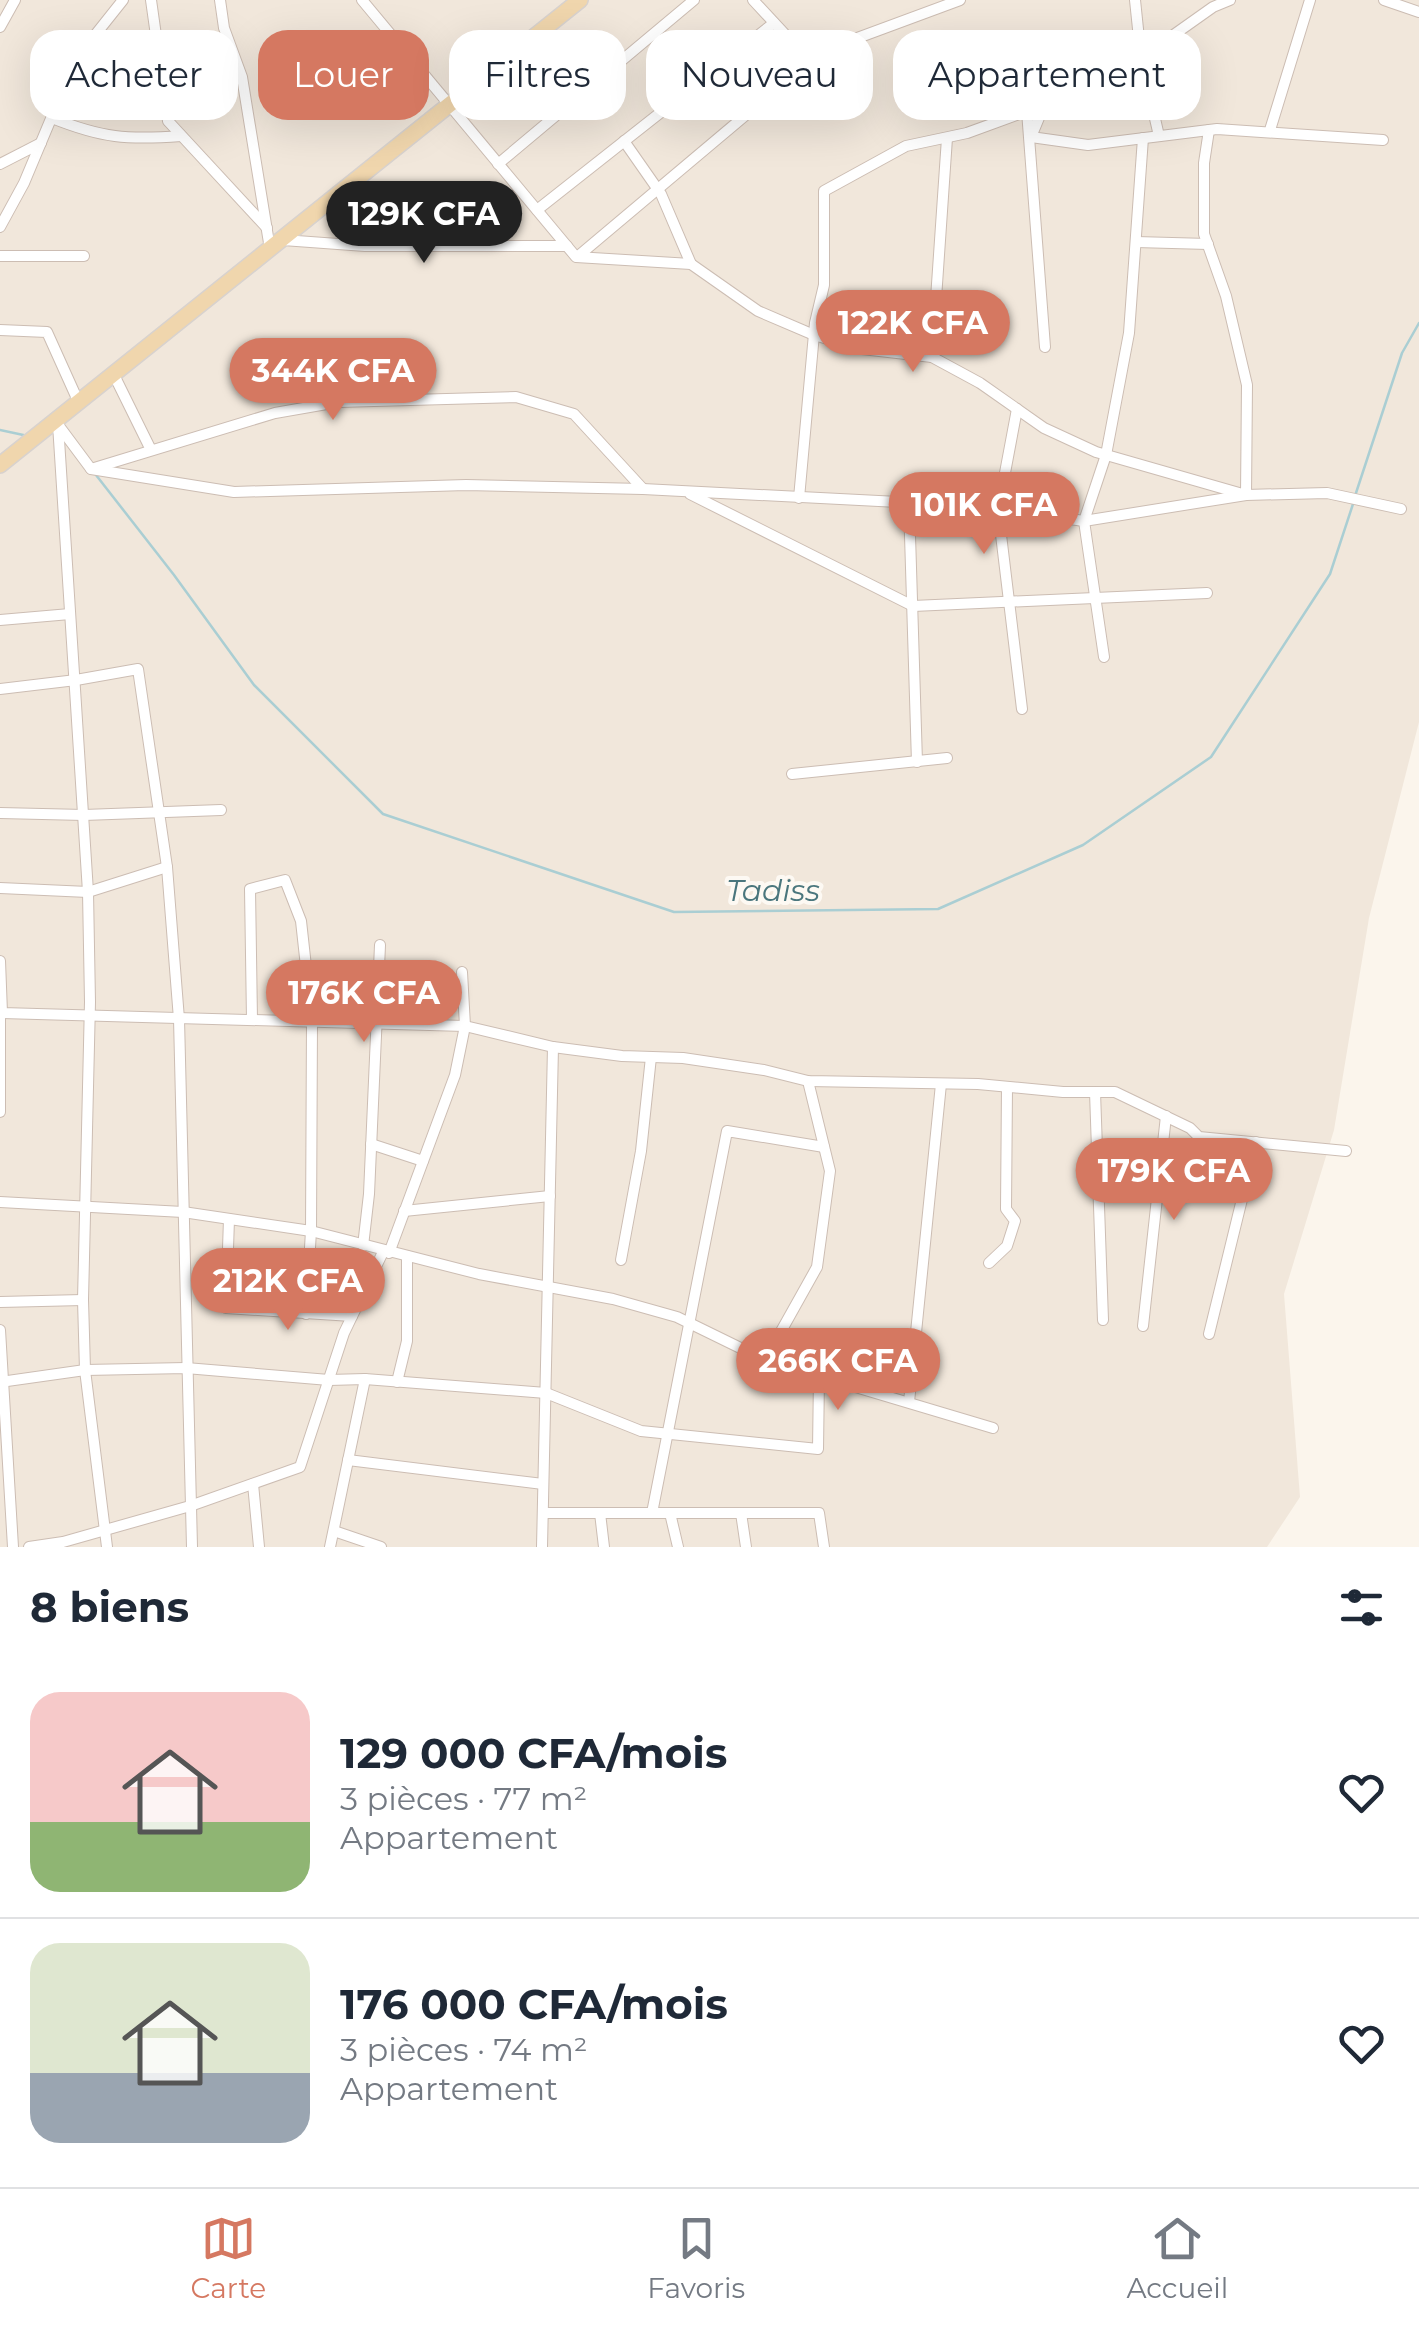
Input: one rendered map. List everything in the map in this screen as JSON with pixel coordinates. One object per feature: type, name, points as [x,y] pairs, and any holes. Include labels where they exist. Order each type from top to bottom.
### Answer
[{"type":"main road","points":[[543,30],[580,0]]},
{"type":"main road","points":[[0,465],[449,107]]},
{"type":"street","points":[[0,27],[15,0]]},
{"type":"street","points":[[100,30],[124,0]]},
{"type":"street","points":[[151,0],[168,122],[267,228],[277,245],[566,246]]},
{"type":"street","points":[[220,0],[224,28],[242,76],[267,228]]},
{"type":"street","points":[[362,0],[449,105]]},
{"type":"street","points":[[498,164],[694,0]]},
{"type":"street","points":[[753,0],[781,30]]},
{"type":"street","points":[[873,32],[960,0]]},
{"type":"street","points":[[1135,0],[1139,30]]},
{"type":"street","points":[[1181,30],[1230,0]]},
{"type":"street","points":[[1270,130],[1310,0]]},
{"type":"street","points":[[1384,0],[1419,12]]},
{"type":"street","points":[[537,210],[774,22]]},
{"type":"street","points":[[0,227],[51,120]]},
{"type":"street","points":[[57,120],[92,134],[132,140],[181,136]]},
{"type":"street","points":[[462,120],[576,257],[691,264]]},
{"type":"street","points":[[576,257],[739,120]]},
{"type":"street","points":[[798,498],[814,334],[824,285],[824,191],[906,146],[947,138],[1000,120]]},
{"type":"street","points":[[1028,120],[1045,347]]},
{"type":"street","points":[[1031,138],[1038,120]]},
{"type":"street","points":[[1156,120],[1159,136]]},
{"type":"street","points":[[1209,130],[1204,163],[1204,234],[1226,296],[1247,385],[1246,495]]},
{"type":"street","points":[[1031,138],[1088,145],[1209,130],[1270,130],[1383,140]]},
{"type":"street","points":[[932,357],[947,138]]},
{"type":"street","points":[[1104,657],[1084,521],[1106,455],[1129,333],[1143,138]]},
{"type":"street","points":[[624,141],[658,188],[691,264],[758,311],[862,349],[932,357],[980,382],[1044,428],[1106,455],[1246,495]]},
{"type":"street","points":[[0,164],[41,143]]},
{"type":"street","points":[[1136,242],[1208,244]]},
{"type":"street","points":[[0,256],[84,256]]},
{"type":"street","points":[[0,330],[47,332],[79,403]]},
{"type":"street","points":[[114,375],[151,450]]},
{"type":"street","points":[[91,469],[275,413],[338,402],[516,396],[574,414],[643,489]]},
{"type":"street","points":[[1017,409],[998,510],[1022,709]]},
{"type":"street","points":[[57,423],[91,469],[234,492],[466,485],[643,489],[909,503],[1084,521],[1246,495],[1328,492],[1400,509]]},
{"type":"street","points":[[57,423],[88,892],[85,1370],[106,1547]]},
{"type":"street","points":[[685,491],[913,606],[1207,593]]},
{"type":"street","points":[[909,503],[918,762]]},
{"type":"street","points":[[0,620],[70,614]]},
{"type":"street","points":[[0,688],[138,669],[160,812],[178,1019],[192,1547]]},
{"type":"street","points":[[792,774],[947,758]]},
{"type":"street","points":[[0,813],[84,815],[221,810]]},
{"type":"street","points":[[0,888],[88,892],[166,867]]},
{"type":"street","points":[[252,1020],[250,890],[285,880],[301,921],[312,1021],[311,1231],[306,1314]]},
{"type":"street","points":[[363,1246],[372,1144],[380,945]]},
{"type":"street","points":[[0,961],[0,1112]]},
{"type":"street","points":[[29,1547],[63,1542],[190,1506],[300,1467],[352,1316],[404,1211],[455,1075],[465,1026],[462,972]]},
{"type":"street","points":[[1,1013],[465,1026],[553,1046],[764,1070],[808,1081],[1115,1092],[1190,1128],[1199,1137],[1346,1150]]},
{"type":"street","points":[[542,1547],[553,1046]]},
{"type":"street","points":[[621,1260],[641,1151],[651,1057]]},
{"type":"street","points":[[765,1360],[816,1268],[830,1171],[808,1081]]},
{"type":"street","points":[[909,1402],[941,1084]]},
{"type":"street","points":[[988,1263],[1007,1246],[1015,1221],[1006,1209],[1007,1087]]},
{"type":"street","points":[[1096,1092],[1103,1320]]},
{"type":"street","points":[[1143,1326],[1166,1116]]},
{"type":"street","points":[[652,1513],[727,1131],[824,1147]]},
{"type":"street","points":[[1209,1334],[1256,1142]]},
{"type":"street","points":[[372,1144],[424,1161]]},
{"type":"street","points":[[404,1211],[550,1196]]},
{"type":"street","points":[[0,1202],[183,1212],[311,1231],[548,1289],[614,1299],[691,1324],[765,1360],[993,1428]]},
{"type":"street","points":[[229,1219],[226,1308],[352,1316]]},
{"type":"street","points":[[397,1382],[406,1341],[407,1256]]},
{"type":"street","points":[[0,1302],[83,1300]]},
{"type":"street","points":[[0,1330],[0,1382],[13,1547]]},
{"type":"street","points":[[0,1382],[85,1370],[186,1368],[546,1393],[641,1431],[818,1449],[819,1377]]},
{"type":"street","points":[[330,1547],[365,1379]]},
{"type":"street","points":[[348,1460],[543,1484]]},
{"type":"street","points":[[253,1484],[259,1547]]},
{"type":"street","points":[[542,1513],[820,1513],[824,1547]]},
{"type":"street","points":[[600,1513],[604,1547]]},
{"type":"street","points":[[670,1513],[678,1547]]},
{"type":"street","points":[[741,1513],[746,1547]]},
{"type":"street","points":[[334,1531],[380,1547]]},
{"type":"shaded area","points":[[0,0],[1419,0],[1419,722],[1369,918],[1334,1130],[1284,1294],[1300,1497],[1267,1547],[0,1547]]},
{"type":"waterway","name":"Tadiss","points":[[1355,496],[1402,353],[1419,323]]},
{"type":"waterway","name":"Tadiss","points":[[0,430],[28,436]]},
{"type":"waterway","name":"Tadiss","points":[[96,475],[254,685],[383,814],[674,912],[938,909],[1083,845],[1211,757],[1330,574],[1353,504]]}]
